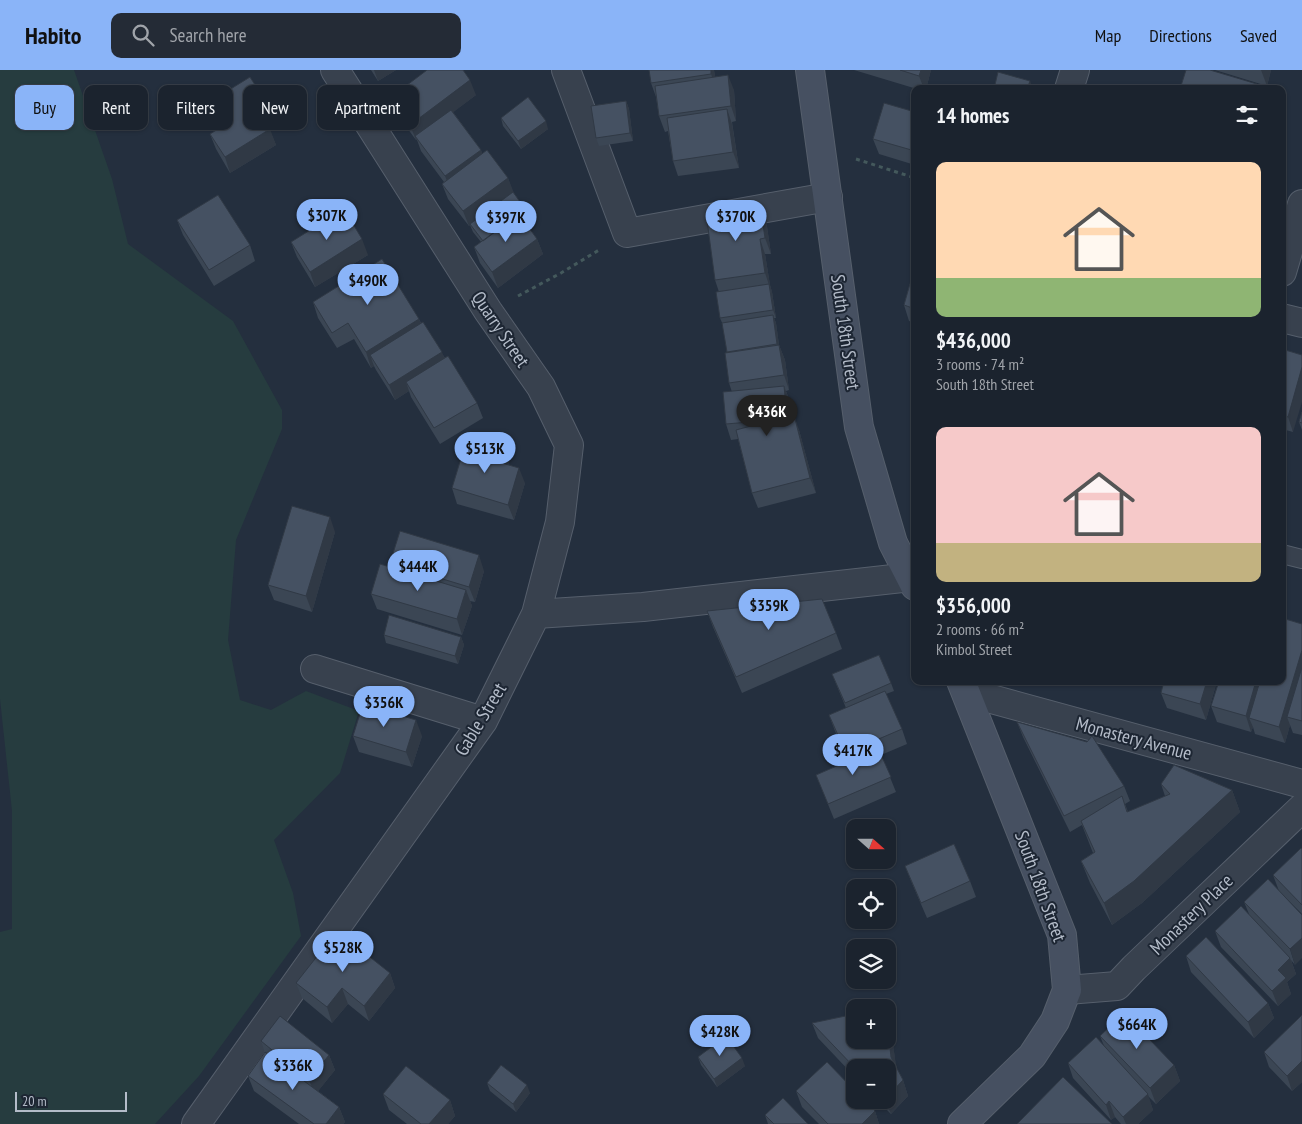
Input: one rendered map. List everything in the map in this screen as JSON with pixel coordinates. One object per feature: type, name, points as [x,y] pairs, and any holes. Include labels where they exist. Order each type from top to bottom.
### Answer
[{"type":"main road","name":"South 18th Street","points":[[810,70],[859,427],[893,544],[911,577]]},
{"type":"main road","name":"South 18th Street","points":[[962,1124],[1032,1056],[1054,1021],[1067,990],[1062,935],[964,686]]},
{"type":"street","name":"Quarry Street","points":[[335,70],[488,311],[541,387],[569,446],[560,522],[536,614]]},
{"type":"street","points":[[566,70],[627,233],[828,197]]},
{"type":"street","points":[[1070,85],[1076,70]]},
{"type":"street","points":[[1286,258],[1302,204]]},
{"type":"street","points":[[1286,319],[1302,323]]},
{"type":"street","points":[[536,614],[643,607],[911,581]]},
{"type":"street","name":"Gable Street","points":[[196,1124],[483,721],[536,614]]},
{"type":"street","points":[[315,669],[483,721]]},
{"type":"street","name":"Monastery Avenue","points":[[964,686],[1302,784]]},
{"type":"street","name":"Monastery Place","points":[[1067,990],[1117,986],[1302,808]]},
{"type":"lane","points":[[1286,555],[1302,559]]},
{"type":"path","points":[[853,158],[911,177]]},
{"type":"path","points":[[488,311],[561,274],[627,233]]},
{"type":"green space","points":[[0,70],[74,70],[84,99],[84,130],[95,130],[112,179],[128,244],[233,321],[282,410],[282,429],[236,540],[228,640],[240,700],[271,710],[306,691],[359,711],[340,773],[274,840],[293,893],[301,936],[199,1076],[155,1124],[0,1124],[0,932],[12,929],[12,811],[0,699]]},
{"type":"building","points":[[427,70],[463,70],[470,80],[419,118],[419,85],[407,85]]},
{"type":"building","points":[[649,70],[711,70],[711,74],[651,83]]},
{"type":"building","points":[[900,70],[921,70],[919,76]]},
{"type":"building","points":[[1186,70],[1210,70],[1257,84],[1257,85],[1181,85]]},
{"type":"building","points":[[998,72],[1030,81],[1028,85],[995,85]]},
{"type":"building","points":[[728,75],[731,106],[659,116],[655,86]]},
{"type":"building","points":[[250,77],[255,85],[243,85],[243,130],[268,130],[225,157],[210,134],[216,130],[233,130],[233,88]]},
{"type":"building","points":[[528,97],[546,121],[518,141],[501,118]]},
{"type":"building","points":[[626,101],[630,133],[596,138],[591,106]]},
{"type":"building","points":[[884,103],[911,111],[911,150],[873,139]]},
{"type":"building","points":[[727,109],[733,152],[673,161],[667,118]]},
{"type":"building","points":[[451,110],[481,150],[445,176],[415,136]]},
{"type":"building","points":[[487,150],[508,178],[463,211],[442,184]]},
{"type":"building","points":[[513,192],[528,213],[521,217],[519,214],[483,241],[470,224]]},
{"type":"building","points":[[218,195],[250,245],[209,270],[177,220]]},
{"type":"building","points":[[760,205],[765,238],[760,239],[765,273],[715,280],[706,213]]},
{"type":"building","points":[[344,209],[362,239],[310,272],[291,242]]},
{"type":"building","points":[[519,214],[537,239],[492,272],[474,247]]},
{"type":"building","points":[[382,259],[419,319],[366,352],[348,323],[332,333],[313,302]]},
{"type":"building","points":[[911,280],[911,308],[904,305]]},
{"type":"building","points":[[769,284],[773,310],[720,318],[716,292]]},
{"type":"building","points":[[773,315],[777,344],[727,352],[722,323]]},
{"type":"building","points":[[423,322],[442,352],[389,385],[370,355]]},
{"type":"building","points":[[779,345],[784,375],[729,383],[725,353]]},
{"type":"building","points":[[1286,350],[1302,355],[1302,367],[1288,417],[1286,416]]},
{"type":"building","points":[[448,356],[477,403],[434,428],[406,382]]},
{"type":"building","points":[[784,386],[787,416],[794,415],[810,478],[752,493],[736,430],[773,420],[726,424],[723,392]]},
{"type":"building","points":[[1302,412],[1302,423],[1299,422]]},
{"type":"building","points":[[466,442],[505,453],[502,463],[519,468],[508,505],[452,488]]},
{"type":"building","points":[[292,506],[330,517],[306,596],[268,585]]},
{"type":"building","points":[[400,531],[479,555],[469,587],[390,563]]},
{"type":"building","points":[[380,564],[466,590],[457,619],[371,594]]},
{"type":"building","points":[[822,599],[836,633],[736,677],[707,611]]},
{"type":"building","points":[[389,615],[461,637],[455,656],[384,635]]},
{"type":"building","points":[[1286,619],[1302,624],[1302,650],[1279,727],[1249,718],[1259,685],[1286,685]]},
{"type":"building","points":[[879,655],[891,683],[845,703],[832,674]]},
{"type":"building","points":[[1302,667],[1302,721],[1287,717]]},
{"type":"building","points":[[1163,685],[1206,685],[1200,704],[1161,693]]},
{"type":"building","points":[[1218,685],[1255,685],[1246,716],[1211,706]]},
{"type":"building","points":[[885,691],[902,729],[846,753],[829,715]]},
{"type":"building","points":[[363,704],[416,720],[406,752],[353,736]]},
{"type":"building","points":[[1017,722],[1087,742],[1092,736],[1124,786],[1064,816]]},
{"type":"building","points":[[878,748],[891,777],[828,804],[816,775]]},
{"type":"building","points":[[1174,765],[1232,790],[1134,881],[1104,903],[1081,861],[1095,852],[1081,821],[1122,796],[1127,812],[1170,794],[1161,784]]},
{"type":"building","points":[[954,844],[970,881],[921,903],[905,866]]},
{"type":"building","points":[[1302,849],[1302,905],[1273,875]]},
{"type":"building","points":[[1268,879],[1302,915],[1302,938],[1290,949],[1244,902]]},
{"type":"building","points":[[1241,906],[1290,958],[1278,970],[1286,978],[1272,991],[1215,931]]},
{"type":"building","points":[[337,931],[390,973],[364,1006],[342,988],[327,1007],[296,983]]},
{"type":"building","points":[[1206,937],[1268,1003],[1248,1022],[1186,956]]},
{"type":"building","points":[[1124,1013],[1174,1065],[1150,1088],[1100,1036]]},
{"type":"building","points":[[1302,1015],[1302,1061],[1287,1076],[1264,1052]]},
{"type":"building","points":[[280,1016],[329,1055],[309,1080],[261,1041]]},
{"type":"building","points":[[846,1016],[846,1049],[890,1049],[892,1059],[846,1059],[812,1023]]},
{"type":"building","points":[[726,1036],[742,1058],[714,1079],[698,1057]]},
{"type":"building","points":[[1096,1037],[1148,1094],[1123,1117],[1109,1101],[1106,1105],[1068,1063]]},
{"type":"building","points":[[265,1052],[339,1107],[326,1124],[314,1124],[248,1076]]},
{"type":"building","points":[[827,1062],[846,1082],[846,1109],[873,1109],[875,1111],[862,1124],[828,1124],[796,1091]]},
{"type":"building","points":[[501,1065],[527,1085],[513,1104],[487,1083]]},
{"type":"building","points":[[406,1066],[450,1100],[429,1124],[421,1124],[383,1094]]},
{"type":"building","points":[[896,1067],[903,1080],[896,1087]]},
{"type":"building","points":[[1063,1077],[1112,1124],[1017,1124]]},
{"type":"building","points":[[783,1098],[808,1124],[774,1124],[765,1115]]}]
